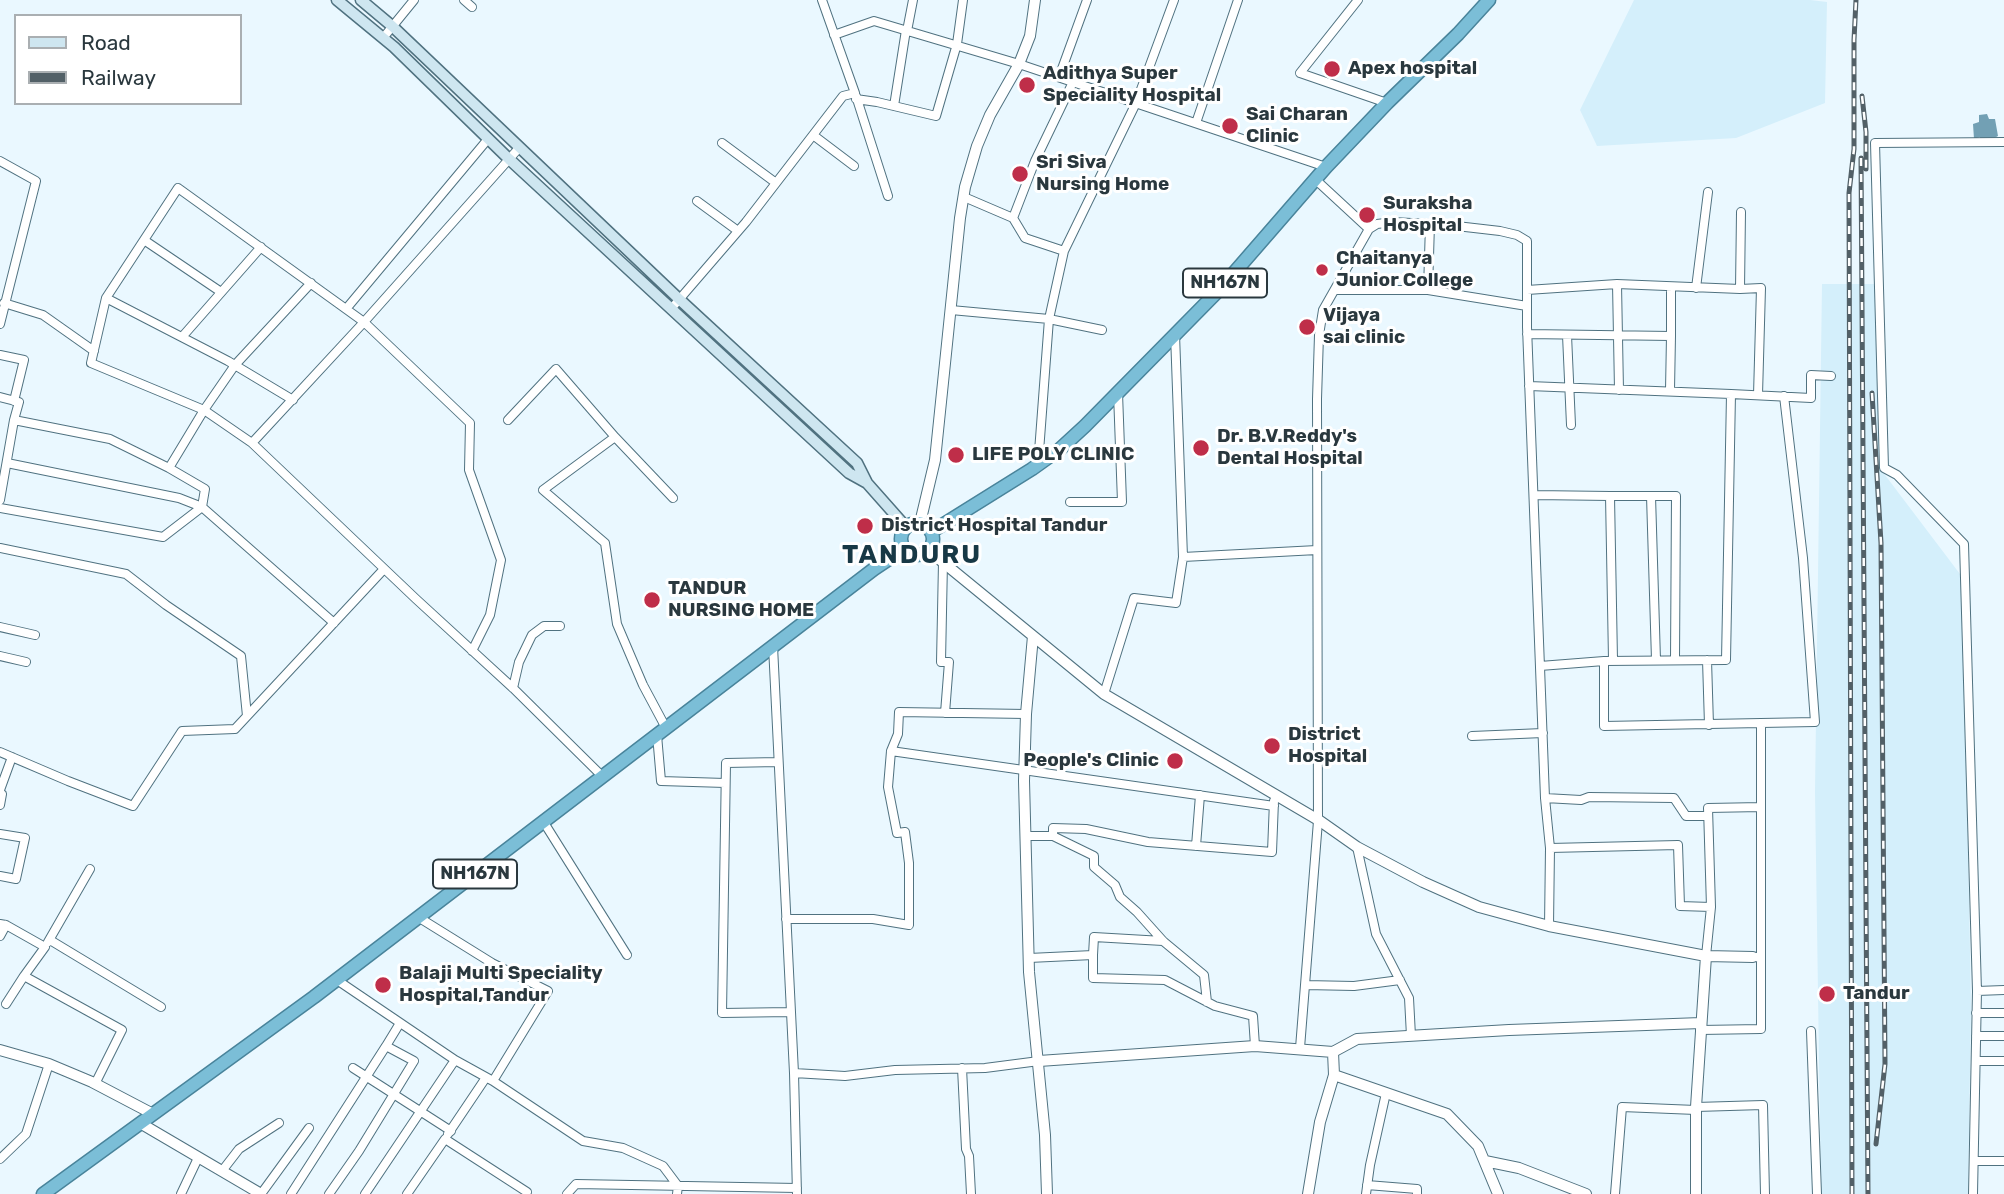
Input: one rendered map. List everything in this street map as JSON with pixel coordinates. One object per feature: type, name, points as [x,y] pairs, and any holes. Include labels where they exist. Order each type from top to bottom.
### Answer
[{"type":"highway","name":"NH167N","points":[[931,532],[1038,465],[1077,434],[1220,289],[1326,167],[1489,0]]},
{"type":"highway","points":[[915,523],[926,526],[933,539],[929,550],[918,556],[907,553],[900,542],[906,527],[915,523]]},
{"type":"highway","name":"NH167N","points":[[43,1194],[337,980],[874,569],[904,549]]},
{"type":"main road","points":[[337,0],[383,38],[509,159],[849,473],[867,483]]},
{"type":"main road","points":[[361,0],[392,26],[679,299],[857,463],[867,483],[906,527]]},
{"type":"street","points":[[383,38],[414,0]]},
{"type":"street","points":[[464,0],[472,7]]},
{"type":"street","points":[[822,0],[888,197]]},
{"type":"street","points":[[894,106],[906,30],[914,0]]},
{"type":"street","points":[[671,309],[738,231],[843,96],[856,96],[936,116],[956,44],[964,0]]},
{"type":"street","points":[[920,523],[935,460],[964,197],[977,146],[990,115],[1019,64],[1030,36],[1035,0]]},
{"type":"street","points":[[1059,77],[1087,0]]},
{"type":"street","points":[[1038,465],[1049,319],[1064,251],[1136,103],[1174,0]]},
{"type":"street","points":[[1196,123],[1238,0]]},
{"type":"street","points":[[1358,0],[1300,73],[1387,103]]},
{"type":"street","points":[[834,34],[874,21],[1019,64],[1326,167]]},
{"type":"street","points":[[1013,218],[1035,161],[1073,82]]},
{"type":"street","points":[[813,135],[854,166]]},
{"type":"street","points":[[346,309],[488,139]]},
{"type":"street","points":[[1973,1194],[1977,991],[1964,544],[1897,475],[1884,468],[1875,143],[2004,142]]},
{"type":"street","points":[[722,143],[776,183]]},
{"type":"street","points":[[252,443],[365,322],[519,148]]},
{"type":"street","points":[[0,161],[36,181],[0,324]]},
{"type":"street","points":[[1316,180],[1369,229]]},
{"type":"street","points":[[472,651],[490,615],[501,560],[469,470],[470,423],[365,322],[178,188],[106,298],[91,363],[204,410],[252,443],[384,569],[472,651],[513,688],[602,776]]},
{"type":"street","points":[[1696,288],[1708,192]]},
{"type":"street","points":[[964,197],[1013,218],[1025,238],[1064,251]]},
{"type":"street","points":[[697,201],[738,231]]},
{"type":"street","points":[[1740,289],[1741,212]]},
{"type":"street","points":[[1428,290],[1430,223]]},
{"type":"street","points":[[1300,1048],[1318,821],[1319,335],[1323,310],[1369,229],[1377,224],[1430,223],[1517,235],[1527,241],[1527,334],[1549,848],[1549,926]]},
{"type":"street","points":[[144,240],[221,292]]},
{"type":"street","points":[[182,337],[261,247]]},
{"type":"street","points":[[169,468],[235,365],[310,283]]},
{"type":"street","points":[[1527,290],[1617,284],[1761,288],[1758,395]]},
{"type":"street","points":[[1617,284],[1619,390]]},
{"type":"street","points":[[1670,390],[1671,287]]},
{"type":"street","points":[[1335,290],[1428,290],[1527,306]]},
{"type":"street","points":[[106,298],[235,365],[293,400]]},
{"type":"street","points":[[4,303],[43,314],[94,351]]},
{"type":"street","points":[[951,310],[1049,319],[1102,330]]},
{"type":"street","points":[[1104,694],[1134,598],[1176,603],[1183,557],[1175,334]]},
{"type":"street","points":[[1527,334],[1671,336]]},
{"type":"street","points":[[1567,335],[1570,425]]},
{"type":"street","points":[[0,355],[24,360],[14,401]]},
{"type":"street","points":[[508,421],[556,369],[673,498]]},
{"type":"street","points":[[1529,386],[1811,398],[1811,375],[1830,376]]},
{"type":"street","points":[[1070,502],[1122,502],[1118,393]]},
{"type":"street","points":[[1541,666],[1609,660],[1726,660],[1731,394]]},
{"type":"street","points":[[1610,496],[1609,660],[1604,726],[1815,722],[1803,558],[1784,396]]},
{"type":"street","points":[[0,397],[19,402],[1,483],[0,500]]},
{"type":"street","points":[[0,508],[163,537],[202,507],[205,489],[110,439],[14,421]]},
{"type":"street","points":[[615,437],[543,490],[605,543],[617,624],[661,731],[661,781],[725,783]]},
{"type":"street","points":[[0,440],[10,442]]},
{"type":"street","points":[[7,463],[179,498],[202,507],[334,623]]},
{"type":"street","points":[[1534,495],[1676,496],[1675,660]]},
{"type":"street","points":[[1651,496],[1656,660]]},
{"type":"street","points":[[0,548],[126,574],[241,656],[247,716]]},
{"type":"street","points":[[929,550],[1104,694],[1274,800],[1318,821],[1357,847],[1423,882],[1479,906],[1549,926],[1706,956],[1757,957]]},
{"type":"street","points":[[1183,557],[1317,550]]},
{"type":"street","points":[[943,562],[941,662],[949,662],[946,713]]},
{"type":"street","points":[[0,752],[133,806],[182,731],[235,729],[384,569]]},
{"type":"street","points":[[513,688],[519,662],[532,635],[544,626],[561,626]]},
{"type":"street","points":[[0,627],[35,635]]},
{"type":"street","points":[[1033,636],[1024,770],[1029,958],[1045,1135],[1047,1194]]},
{"type":"street","points":[[568,1194],[576,1184],[609,1189],[797,1191],[794,1073],[773,646]]},
{"type":"street","points":[[0,656],[26,662]]},
{"type":"street","points":[[1707,660],[1709,725]]},
{"type":"street","points":[[786,919],[873,919],[909,925],[909,863],[905,832],[897,833],[888,787],[891,751],[898,734],[899,712],[1026,714]]},
{"type":"street","points":[[794,1073],[845,1076],[895,1070],[985,1068],[1039,1061],[1255,1046],[1333,1052],[1357,1039],[1509,1030],[1700,1026],[1761,1029],[1757,957],[1760,723]]},
{"type":"street","points":[[1472,736],[1543,733]]},
{"type":"street","points":[[891,751],[1200,795],[1274,800]]},
{"type":"street","points":[[0,805],[0,791],[12,757]]},
{"type":"street","points":[[778,762],[726,763],[722,1013],[790,1012]]},
{"type":"street","points":[[1196,846],[1200,795]]},
{"type":"street","points":[[1545,798],[1674,798],[1686,816],[1709,816]]},
{"type":"street","points":[[1053,836],[1053,828],[1086,829],[1148,842],[1272,852],[1274,800]]},
{"type":"street","points":[[1696,1194],[1700,1026],[1711,907],[1709,808],[1760,807]]},
{"type":"street","points":[[543,821],[628,955]]},
{"type":"street","points":[[0,834],[25,838],[16,879],[0,876]]},
{"type":"street","points":[[1026,836],[1053,836],[1094,856],[1094,867],[1115,885],[1119,897],[1137,912],[1163,941],[1205,975],[1207,1002]]},
{"type":"street","points":[[1549,848],[1678,845],[1679,906],[1711,907]]},
{"type":"street","points":[[1357,847],[1376,934],[1409,998],[1411,1036]]},
{"type":"street","points":[[6,1004],[47,944],[90,869]]},
{"type":"street","points":[[408,1194],[548,991],[492,963],[418,917]]},
{"type":"street","points":[[0,936],[3,924],[47,944],[161,1007]]},
{"type":"street","points":[[1163,941],[1094,937],[1093,978],[1165,981],[1215,1006],[1253,1016],[1255,1046]]},
{"type":"street","points":[[1029,958],[1093,956]]},
{"type":"street","points":[[24,976],[122,1030],[95,1084]]},
{"type":"street","points":[[337,980],[455,1060],[583,1141],[623,1148],[663,1166],[677,1190]]},
{"type":"street","points":[[1305,985],[1354,986],[1400,980]]},
{"type":"street","points":[[1977,991],[2004,990]]},
{"type":"street","points":[[1976,1013],[2004,1013]]},
{"type":"street","points":[[292,1194],[400,1023]]},
{"type":"street","points":[[1811,1031],[1817,1194]]},
{"type":"street","points":[[1976,1036],[2004,1036]]},
{"type":"street","points":[[329,1194],[414,1061],[386,1045]]},
{"type":"street","points":[[0,1050],[49,1064],[153,1114]]},
{"type":"street","points":[[1308,1194],[1320,1122],[1334,1075],[1333,1052]]},
{"type":"street","points":[[365,1194],[455,1060]]},
{"type":"street","points":[[1976,1061],[2004,1061]]},
{"type":"street","points":[[0,1159],[26,1134],[49,1064]]},
{"type":"street","points":[[353,1068],[450,1131]]},
{"type":"street","points":[[962,1069],[971,1194]]},
{"type":"street","points":[[1334,1075],[1447,1114],[1478,1146],[1499,1194]]},
{"type":"street","points":[[1386,1093],[1367,1189],[1417,1189],[1417,1194]]},
{"type":"street","points":[[1615,1194],[1622,1107],[1696,1109],[1763,1105],[1765,1194]]},
{"type":"street","points":[[140,1123],[261,1194],[309,1128]]},
{"type":"street","points":[[222,1171],[239,1149],[279,1123]]},
{"type":"street","points":[[445,1139],[529,1193]]},
{"type":"street","points":[[181,1194],[198,1158]]},
{"type":"street","points":[[1485,1161],[1519,1168],[1586,1194]]},
{"type":"street","points":[[1974,1161],[2004,1161]]},
{"type":"shaded area","points":[[1634,0],[1827,2],[1825,103],[1736,138],[1597,146],[1580,110]]},
{"type":"shaded area","points":[[1822,284],[1875,284],[1882,471],[1963,578],[1971,1006],[1968,1194],[1821,1194],[1815,792]]},
{"type":"water","points":[[1987,114],[1989,119],[1995,119],[1998,136],[1985,143],[1983,138],[1981,143],[1980,137],[1974,139],[1973,124],[1979,122],[1979,115]]},
{"type":"railway","points":[[1852,1194],[1849,193],[1854,149],[1856,0]]},
{"type":"railway","points":[[1862,96],[1866,169]]},
{"type":"railway","points":[[1861,158],[1868,1194]]},
{"type":"railway","points":[[1872,393],[1881,543],[1885,1064],[1876,1144]]},
{"type":"place","name":"Apex hospital","points":[[1332,69]]},
{"type":"place","name":"Adithya Super Speciality Hospital","points":[[1027,85]]},
{"type":"place","name":"Sai Charan Clinic","points":[[1230,126]]},
{"type":"place","name":"Sri Siva Nursing Home","points":[[1020,174]]},
{"type":"place","name":"Suraksha Hospital","points":[[1367,215]]},
{"type":"place","name":"Chaitanya Junior College","points":[[1322,270]]},
{"type":"place","name":"Vijaya sai clinic","points":[[1307,327]]},
{"type":"place","name":"Dr. B.V.Reddy's Dental Hospital","points":[[1201,448]]},
{"type":"place","name":"LIFE POLY CLINIC","points":[[956,455]]},
{"type":"place","name":"District Hospital Tandur","points":[[865,526]]},
{"type":"place","name":"TANDUR NURSING HOME","points":[[652,600]]},
{"type":"place","name":"District Hospital","points":[[1272,746]]},
{"type":"place","name":"People's Clinic","points":[[1175,761]]},
{"type":"place","name":"Balaji Multi Speciality Hospital,Tandur","points":[[383,985]]},
{"type":"place","name":"Tandur","points":[[1827,994]]},
{"type":"district","name":"TANDURU","points":[[912,555]]}]
